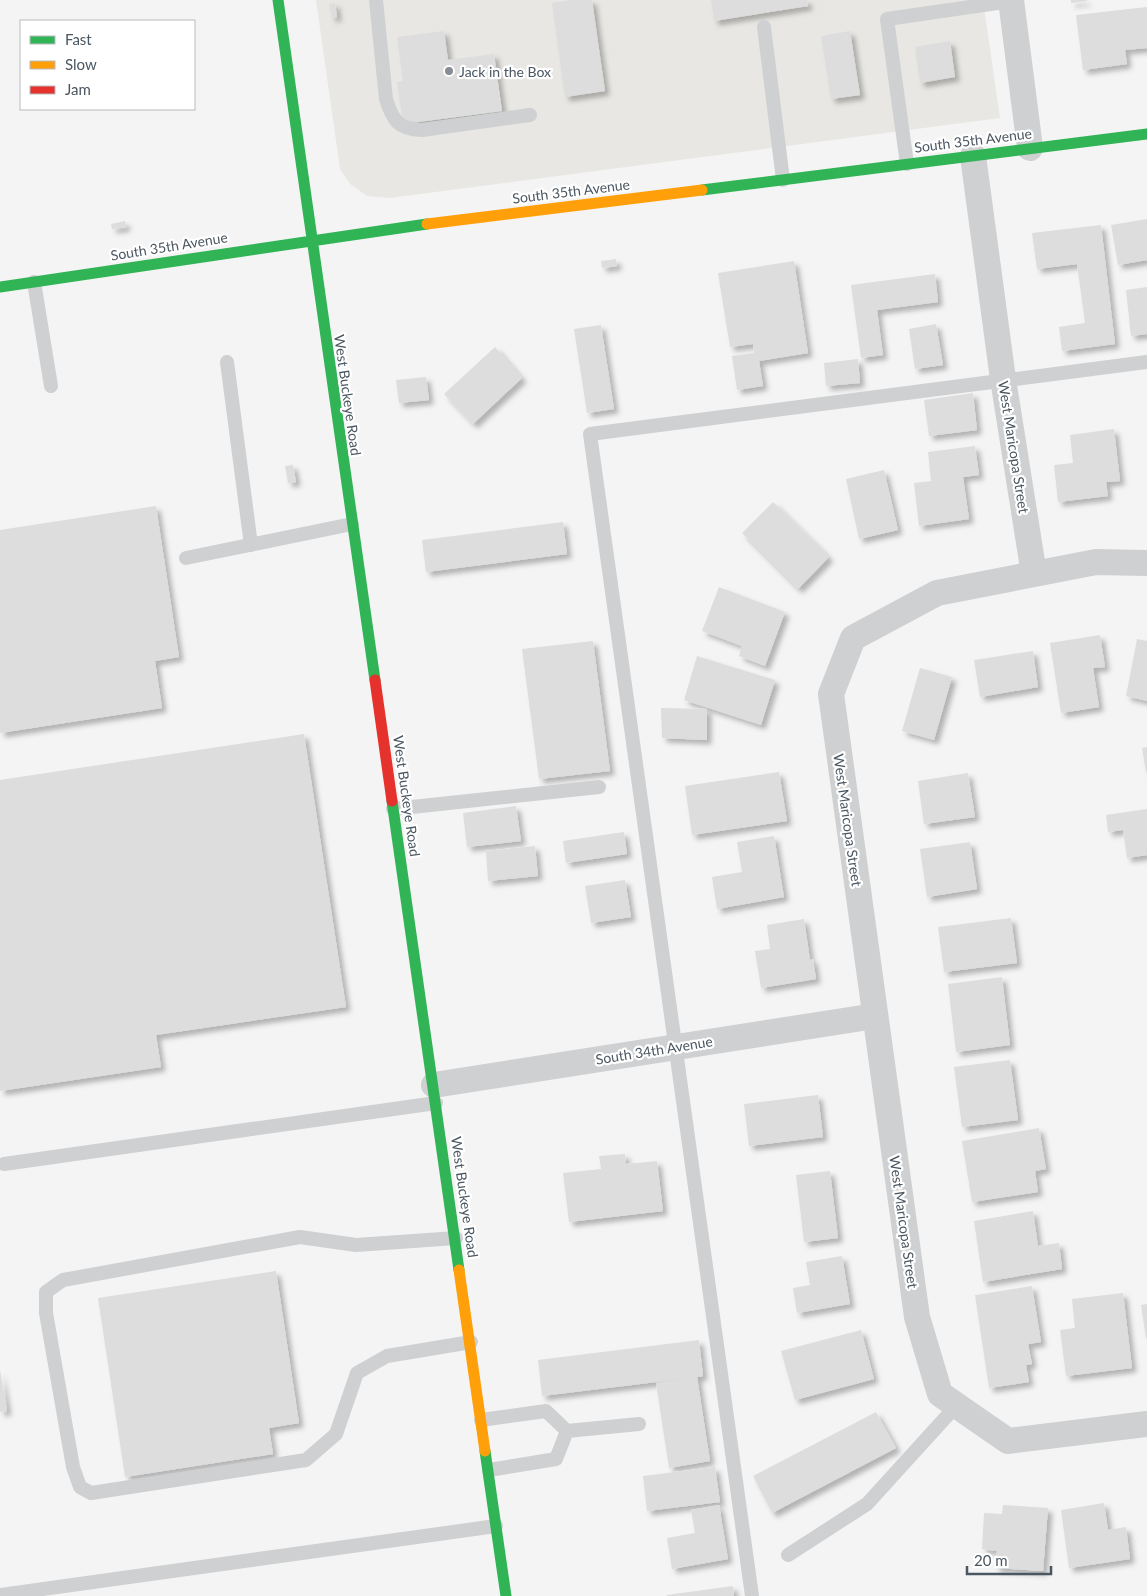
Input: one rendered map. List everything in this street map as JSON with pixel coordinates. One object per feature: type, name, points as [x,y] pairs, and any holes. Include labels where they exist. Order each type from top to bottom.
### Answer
[{"type":"main road","name":"West Buckeye Road","points":[[278,0],[320,307],[456,1238],[506,1596]]},
{"type":"main road","name":"South 35th Avenue","points":[[0,287],[312,239],[1147,134]]},
{"type":"street","points":[[1011,0],[1030,148]]},
{"type":"street","name":"West Maricopa Street","points":[[973,156],[1003,380],[1034,574],[937,593],[853,638],[831,694],[875,1016],[917,1317],[940,1394],[1008,1441],[1147,1424]]},
{"type":"street","points":[[1034,574],[1096,562],[1147,563]]},
{"type":"street","name":"South 34th Avenue","points":[[435,1094],[675,1047],[875,1016]]},
{"type":"lane","points":[[376,0],[386,99],[390,114],[400,125],[407,129],[422,130],[530,115]]},
{"type":"lane","points":[[907,164],[887,19],[1011,0]]},
{"type":"lane","points":[[764,27],[783,180]]},
{"type":"lane","points":[[34,282],[51,386]]},
{"type":"lane","points":[[227,362],[251,544]]},
{"type":"lane","points":[[752,1596],[590,434],[1147,362]]},
{"type":"lane","points":[[186,558],[352,524]]},
{"type":"lane","points":[[393,809],[599,787]]},
{"type":"lane","points":[[4,1164],[435,1094]]},
{"type":"lane","points":[[456,1238],[356,1245],[300,1237],[63,1280],[46,1292],[46,1313],[73,1467],[80,1487],[91,1493],[306,1460],[336,1434],[356,1373],[386,1356],[471,1342]]},
{"type":"lane","points":[[788,1555],[867,1504],[957,1405]]},
{"type":"lane","points":[[481,1420],[546,1411],[567,1431],[639,1424]]},
{"type":"lane","points":[[489,1470],[556,1459],[567,1431]]},
{"type":"lane","points":[[0,1595],[496,1526]]},
{"type":"shaded area","points":[[316,0],[983,0],[1000,118],[390,198],[367,196],[350,184],[340,169]]},
{"type":"building","points":[[592,0],[605,91],[565,97],[552,3]]},
{"type":"building","points":[[711,0],[807,0],[808,6],[714,21]]},
{"type":"building","points":[[1071,0],[1087,0],[1087,1],[1071,3]]},
{"type":"building","points":[[335,3],[337,17],[332,18],[329,4]]},
{"type":"building","points":[[1147,7],[1147,48],[1125,50],[1127,64],[1083,70],[1076,15]]},
{"type":"building","name":"Jack in the Box","points":[[444,31],[448,60],[494,54],[502,111],[403,124],[397,82],[403,81],[397,37]]},
{"type":"building","points":[[850,31],[860,95],[831,99],[821,36]]},
{"type":"building","points":[[950,41],[955,77],[920,83],[915,47]]},
{"type":"building","points":[[1147,219],[1147,260],[1118,265],[1111,225]]},
{"type":"building","points":[[125,221],[126,227],[112,229],[111,224]]},
{"type":"building","points":[[1101,225],[1115,344],[1062,351],[1059,327],[1085,323],[1077,264],[1037,269],[1032,233]]},
{"type":"building","points":[[616,259],[617,266],[602,268],[601,261]]},
{"type":"building","points":[[794,261],[808,353],[759,361],[763,386],[737,390],[732,356],[754,353],[753,344],[730,347],[718,273]]},
{"type":"building","points":[[935,274],[938,302],[877,310],[883,355],[861,358],[851,285]]},
{"type":"building","points":[[1147,287],[1147,334],[1131,336],[1126,290]]},
{"type":"building","points":[[936,324],[943,365],[915,369],[909,329]]},
{"type":"building","points":[[601,325],[614,409],[587,413],[574,329]]},
{"type":"building","points":[[495,347],[522,378],[473,424],[444,394]]},
{"type":"building","points":[[858,359],[860,383],[826,386],[824,363]]},
{"type":"building","points":[[426,377],[429,400],[399,403],[396,380]]},
{"type":"building","points":[[973,393],[977,430],[929,436],[924,400]]},
{"type":"building","points":[[1114,429],[1120,481],[1106,482],[1108,496],[1058,502],[1054,465],[1073,463],[1070,435]]},
{"type":"building","points":[[975,446],[979,475],[963,477],[969,519],[919,526],[914,483],[931,481],[928,452]]},
{"type":"building","points":[[293,465],[296,482],[288,483],[285,466]]},
{"type":"building","points":[[884,470],[898,530],[859,539],[846,479]]},
{"type":"building","points":[[773,502],[829,557],[798,589],[742,533]]},
{"type":"building","points":[[156,506],[179,657],[155,661],[162,708],[0,733],[0,530]]},
{"type":"building","points":[[563,522],[567,554],[426,572],[422,540]]},
{"type":"building","points":[[719,587],[785,612],[765,666],[739,656],[742,646],[702,631]]},
{"type":"building","points":[[1100,635],[1105,667],[1093,668],[1099,707],[1061,713],[1050,643]]},
{"type":"building","points":[[1137,639],[1147,641],[1147,701],[1126,696]]},
{"type":"building","points":[[593,641],[610,771],[539,779],[522,649]]},
{"type":"building","points":[[1033,651],[1038,687],[980,697],[974,660]]},
{"type":"building","points":[[697,656],[775,680],[761,725],[684,700]]},
{"type":"building","points":[[920,668],[952,677],[934,740],[902,731]]},
{"type":"building","points":[[661,708],[707,709],[707,740],[662,738]]},
{"type":"building","points":[[304,734],[346,1007],[156,1035],[161,1067],[0,1091],[0,780]]},
{"type":"building","points":[[1147,747],[1147,772],[1146,772],[1142,748]]},
{"type":"building","points":[[779,772],[787,821],[692,835],[685,786]]},
{"type":"building","points":[[968,773],[975,817],[924,824],[918,781]]},
{"type":"building","points":[[516,806],[521,841],[467,847],[463,813]]},
{"type":"building","points":[[1147,809],[1147,855],[1127,858],[1123,830],[1108,832],[1106,815]]},
{"type":"building","points":[[624,832],[627,854],[566,863],[563,841]]},
{"type":"building","points":[[774,836],[784,897],[717,909],[712,877],[742,872],[737,842]]},
{"type":"building","points":[[970,842],[977,889],[927,897],[920,849]]},
{"type":"building","points":[[535,846],[538,876],[488,881],[486,851]]},
{"type":"building","points":[[625,880],[631,917],[591,923],[585,886]]},
{"type":"building","points":[[1011,918],[1017,963],[944,972],[938,927]]},
{"type":"building","points":[[804,919],[810,960],[813,959],[816,979],[761,988],[755,951],[770,949],[767,925]]},
{"type":"building","points":[[1002,977],[1010,1045],[956,1052],[948,984]]},
{"type":"building","points":[[1010,1060],[1018,1120],[962,1127],[954,1067]]},
{"type":"building","points":[[818,1095],[823,1137],[749,1146],[744,1104]]},
{"type":"building","points":[[1039,1128],[1046,1169],[1035,1171],[1038,1192],[972,1202],[962,1141]]},
{"type":"building","points":[[625,1154],[626,1164],[657,1161],[663,1211],[569,1222],[563,1173],[601,1169],[599,1156]]},
{"type":"building","points":[[830,1171],[838,1238],[804,1242],[796,1175]]},
{"type":"building","points":[[1033,1211],[1038,1246],[1059,1243],[1062,1269],[983,1282],[974,1221]]},
{"type":"building","points":[[842,1256],[850,1304],[797,1313],[793,1288],[810,1285],[806,1262]]},
{"type":"building","points":[[276,1271],[299,1423],[269,1428],[273,1454],[125,1477],[98,1298]]},
{"type":"building","points":[[1032,1286],[1041,1342],[1028,1344],[1032,1364],[1026,1365],[1029,1382],[989,1388],[975,1295]]},
{"type":"building","points":[[1123,1293],[1132,1368],[1066,1376],[1060,1330],[1075,1328],[1072,1299]]},
{"type":"building","points":[[1147,1304],[1147,1338],[1146,1338],[1141,1305]]},
{"type":"building","points":[[861,1330],[874,1379],[795,1400],[781,1351]]},
{"type":"building","points":[[699,1340],[703,1376],[697,1377],[710,1461],[669,1468],[656,1383],[681,1379],[542,1396],[538,1360]]},
{"type":"building","points":[[0,1370],[7,1411],[0,1412]]},
{"type":"building","points":[[876,1412],[896,1448],[772,1513],[753,1476]]},
{"type":"building","points":[[715,1467],[720,1502],[647,1511],[643,1476]]},
{"type":"building","points":[[1104,1503],[1108,1530],[1126,1527],[1130,1559],[1069,1568],[1061,1510]]},
{"type":"building","points":[[719,1505],[728,1559],[672,1569],[667,1538],[695,1533],[691,1510]]},
{"type":"building","points":[[1003,1505],[1048,1508],[1043,1571],[995,1568],[997,1551],[982,1549],[984,1513],[1002,1514]]},
{"type":"building","points":[[733,1586],[734,1596],[667,1596],[667,1595]]},
{"type":"traffic: fast","points":[[278,0],[375,680]]},
{"type":"traffic: fast","points":[[702,190],[1147,134]]},
{"type":"traffic: fast","points":[[0,287],[427,224]]},
{"type":"traffic: fast","points":[[392,801],[459,1270]]},
{"type":"traffic: fast","points":[[485,1451],[506,1596]]},
{"type":"traffic: slow","points":[[427,224],[702,190]]},
{"type":"traffic: slow","points":[[459,1270],[485,1451]]},
{"type":"traffic: jam","points":[[375,680],[392,801]]},
{"type":"place","name":"Jack in the Box","points":[[449,71]]}]
